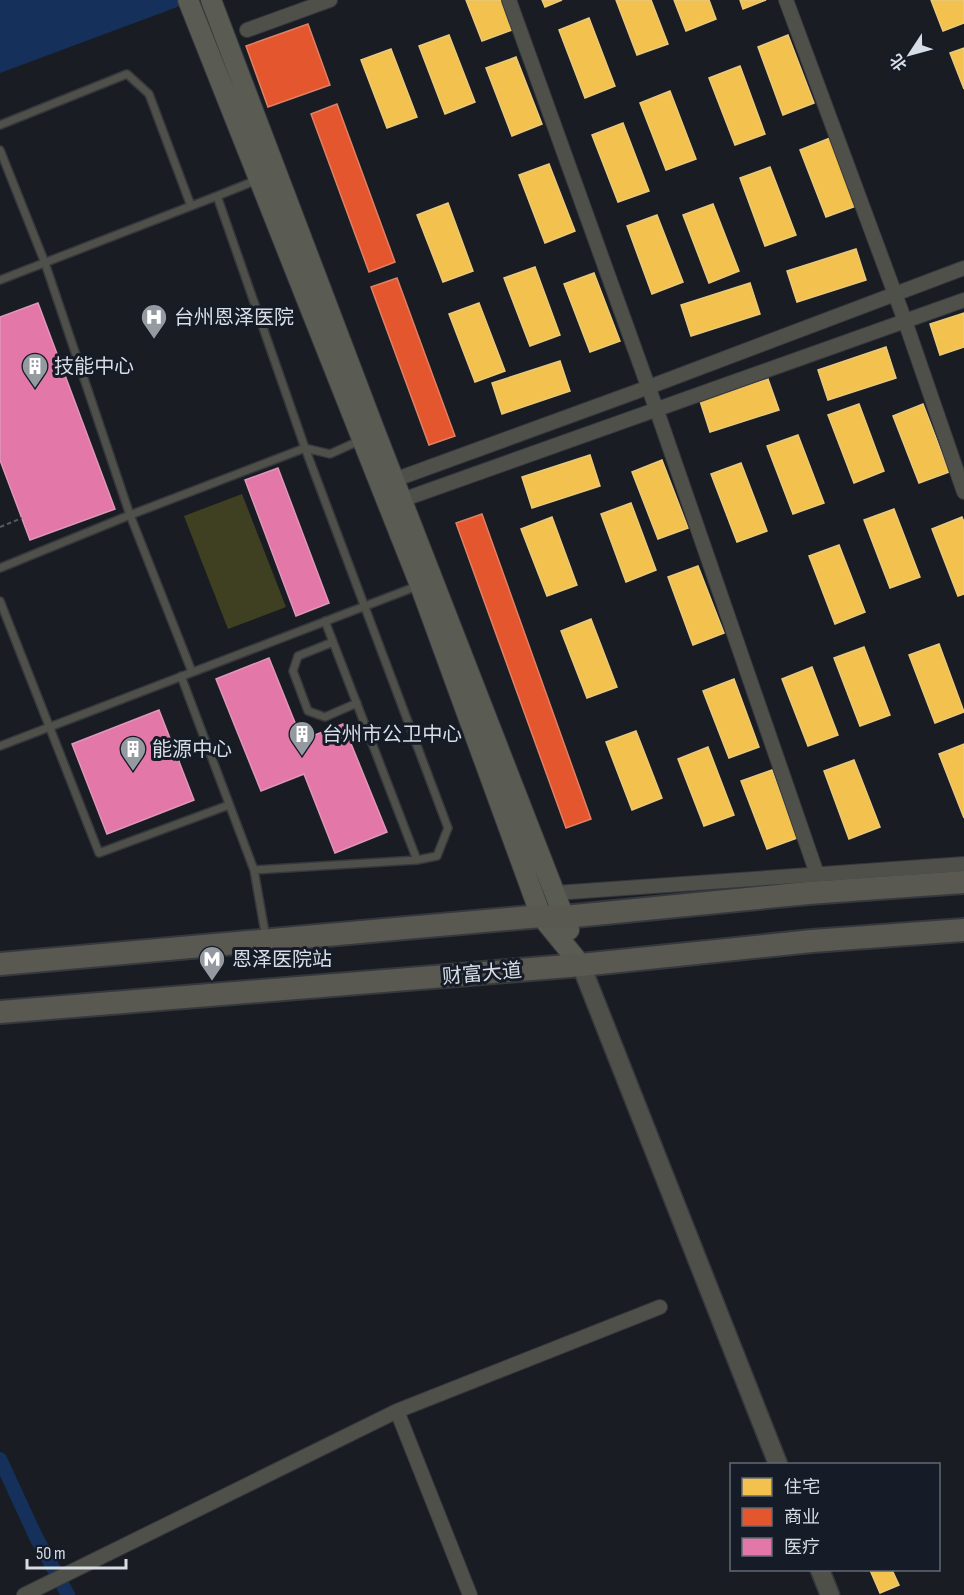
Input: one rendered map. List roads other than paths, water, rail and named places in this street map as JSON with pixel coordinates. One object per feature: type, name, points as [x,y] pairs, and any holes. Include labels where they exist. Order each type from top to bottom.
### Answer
[{"type":"main road","points":[[188,0],[258,180],[369,437],[555,893],[553,916]]},
{"type":"main road","points":[[211,0],[277,172],[369,437],[394,480],[402,500],[427,583],[553,916],[581,964]]},
{"type":"main road","points":[[0,964],[808,893],[964,882]]},
{"type":"main road","name":"财富大道","points":[[0,1012],[581,964],[812,941],[964,930]]},
{"type":"street","points":[[247,30],[330,0]]},
{"type":"street","points":[[509,0],[649,387],[818,874]]},
{"type":"street","points":[[786,0],[905,321],[964,492]]},
{"type":"street","points":[[394,480],[964,268]]},
{"type":"street","points":[[402,500],[964,300]]},
{"type":"street","points":[[555,893],[964,864]]},
{"type":"street","points":[[581,964],[778,1463]]},
{"type":"street","points":[[24,1595],[397,1411],[660,1307]]},
{"type":"street","points":[[397,1411],[470,1595]]},
{"type":"street","points":[[821,1571],[830,1595]]},
{"type":"lane","points":[[0,125],[127,74],[149,94],[191,206]]},
{"type":"lane","points":[[0,150],[45,263],[130,515],[192,672]]},
{"type":"lane","points":[[0,280],[277,172]]},
{"type":"lane","points":[[217,196],[305,448],[448,828],[437,856],[417,860],[254,870]]},
{"type":"lane","points":[[0,568],[305,448],[330,454],[369,437]]},
{"type":"lane","points":[[0,746],[364,605],[427,583]]},
{"type":"lane","points":[[0,601],[99,853],[229,805]]},
{"type":"lane","points":[[325,621],[417,860]]},
{"type":"lane","points":[[333,642],[298,656],[293,671],[308,711],[325,717],[357,703]]},
{"type":"lane","points":[[181,676],[254,870],[266,940]]},
{"type":"water","points":[[0,0],[196,0],[0,73]]},
{"type":"waterway","points":[[0,1459],[36,1537],[68,1595]]},
{"type":"place","name":"台州恩泽医院","points":[[154,340]]},
{"type":"place","name":"技能中心","points":[[35,389]]},
{"type":"place","name":"台州市公卫中心","points":[[302,757]]},
{"type":"place","name":"能源中心","points":[[133,772]]},
{"type":"place","name":"恩泽医院站","points":[[212,982]]}]
